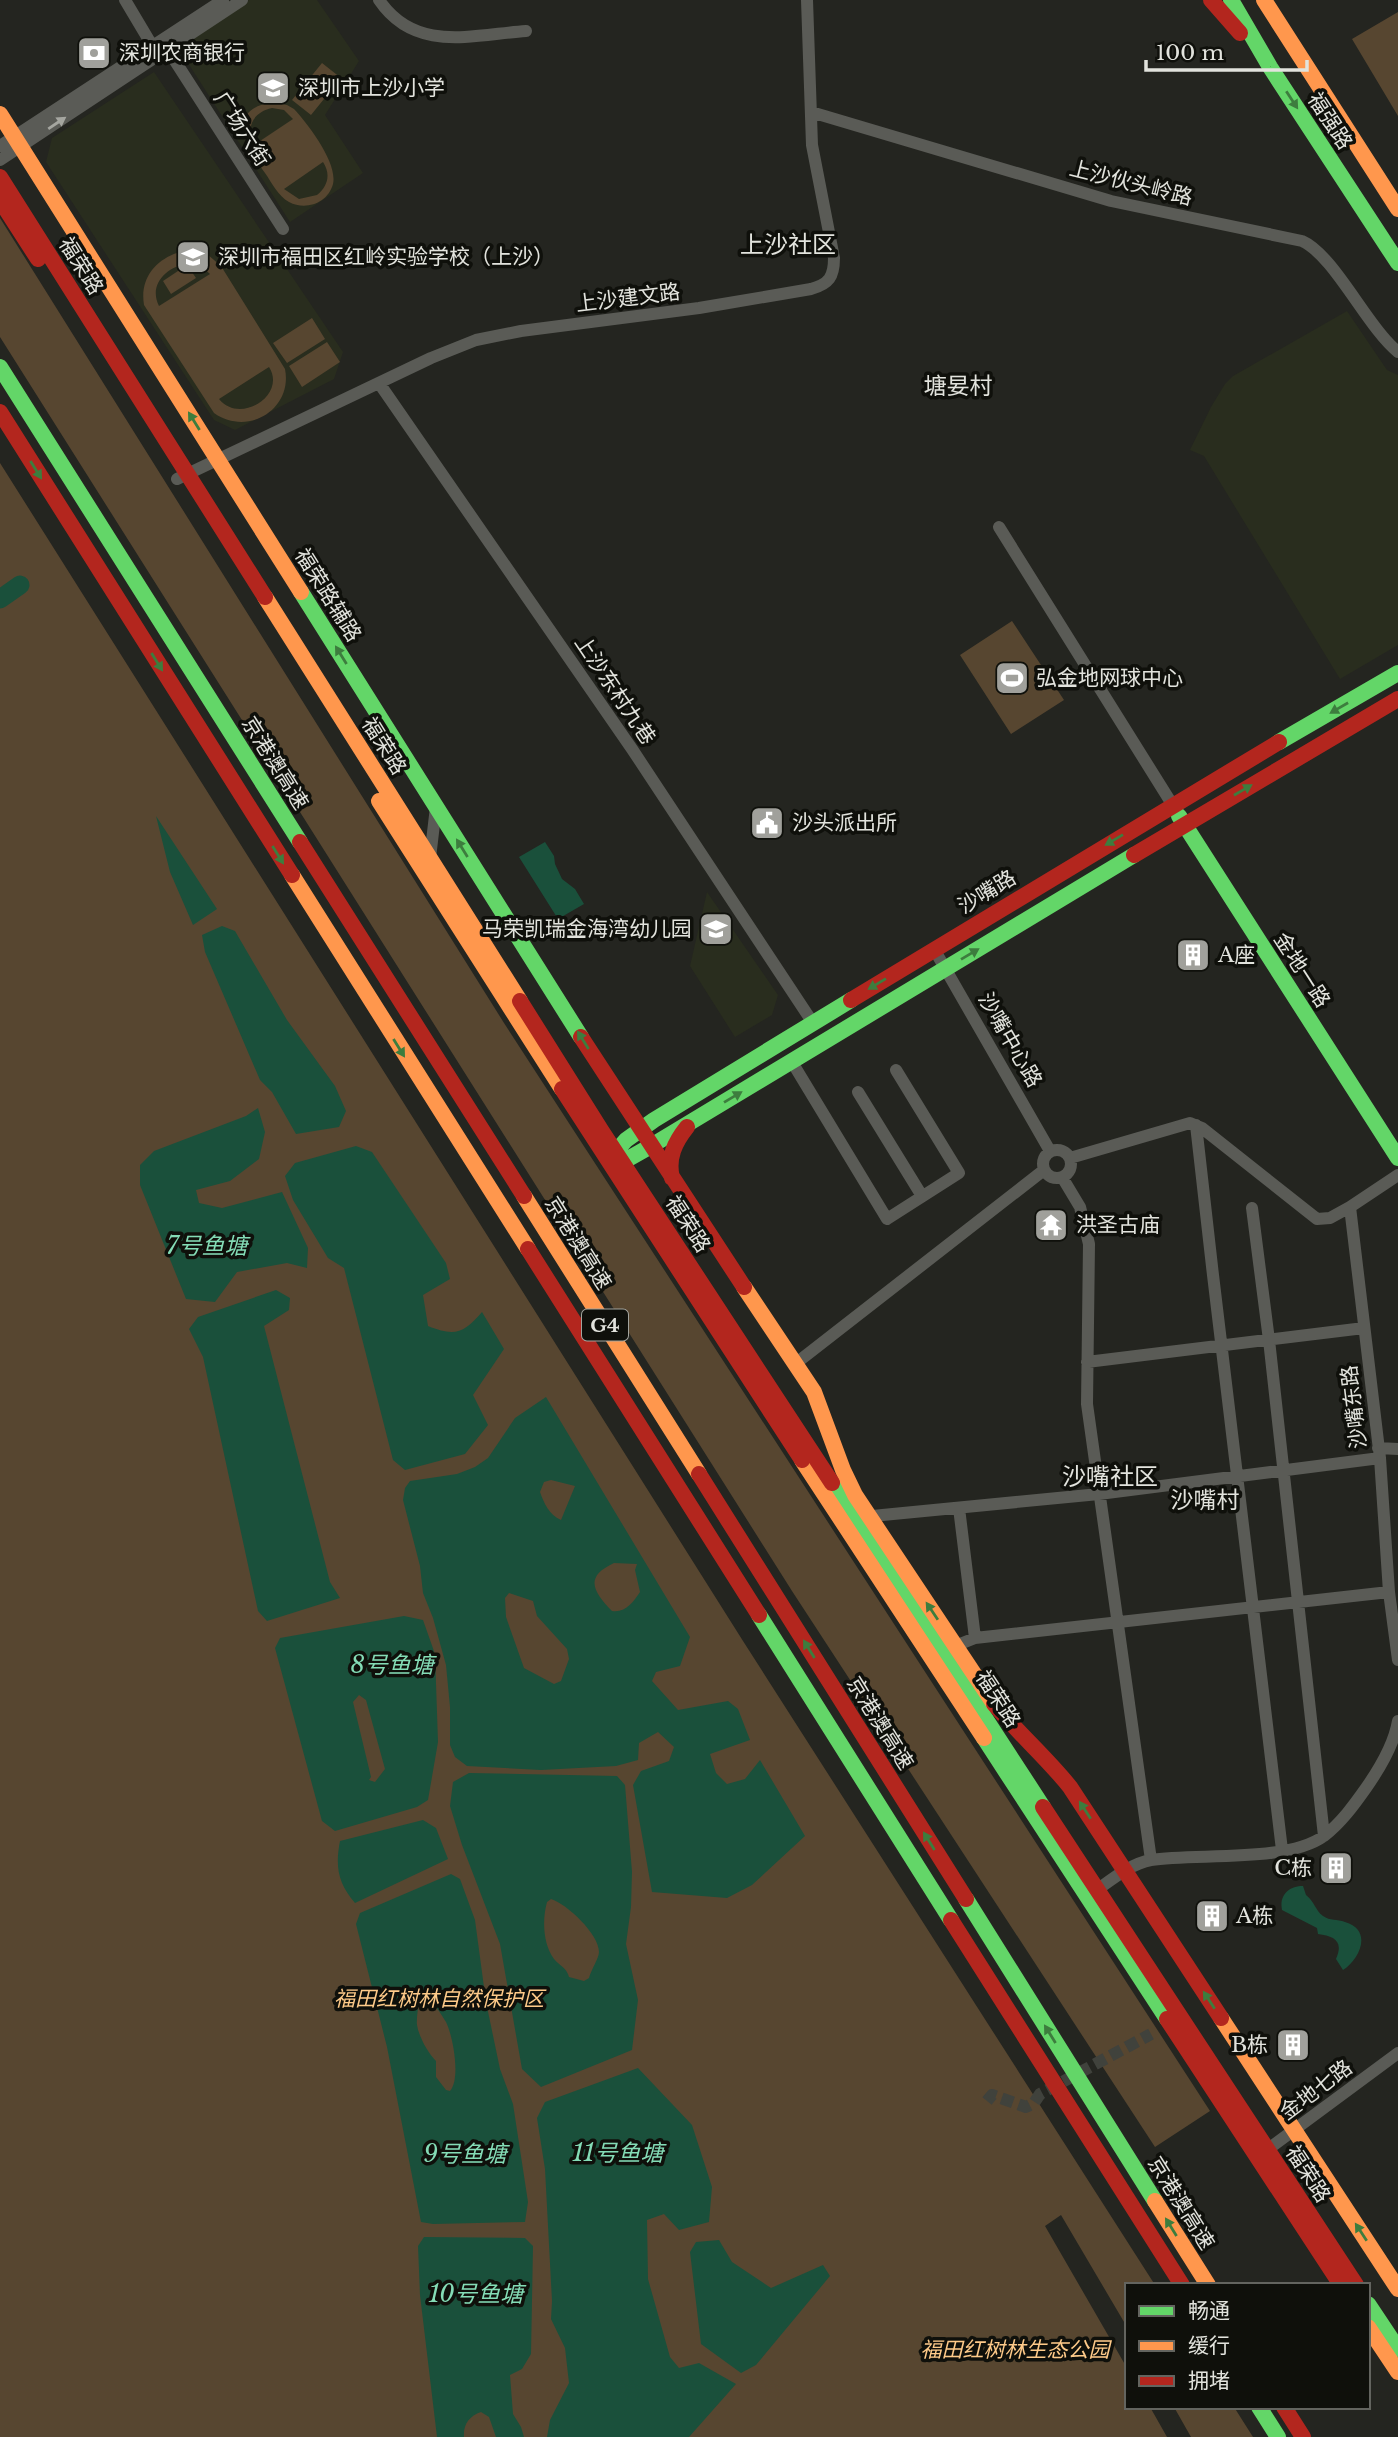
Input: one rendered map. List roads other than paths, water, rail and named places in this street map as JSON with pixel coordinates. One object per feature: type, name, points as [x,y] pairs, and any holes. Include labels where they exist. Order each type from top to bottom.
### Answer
[{"type":"main road","points":[[1211,0],[1270,67]]},
{"type":"main road","name":"福强路","points":[[1231,0],[1270,67],[1398,262]]},
{"type":"main road","name":"福强路","points":[[1264,0],[1398,209]]},
{"type":"main road","name":"福荣路辅路","points":[[0,114],[11,143],[219,459],[620,1098],[636,1132],[651,1146],[818,1401],[862,1517]]},
{"type":"main road","name":"福荣路","points":[[0,177],[182,476],[613,1160],[1262,2153],[1355,2283]]},
{"type":"main road","name":"福荣路","points":[[0,200],[430,859],[597,1124],[613,1160],[862,1517],[1092,1893]]},
{"type":"main road","name":"京港澳高速","points":[[0,367],[1207,2283]]},
{"type":"main road","name":"京港澳高速","points":[[0,412],[1181,2283]]},
{"type":"main road","name":"沙嘴路","points":[[613,1160],[636,1132],[674,1107],[1172,804],[1398,673]]},
{"type":"main road","name":"沙嘴路","points":[[613,1160],[651,1146],[692,1122],[1184,824],[1398,699]]},
{"type":"main road","name":"金地一路","points":[[1172,804],[1398,1158]]},
{"type":"main road","points":[[620,1098],[645,1109],[674,1107]]},
{"type":"main road","points":[[672,1178],[669,1168],[672,1151],[692,1122]]},
{"type":"main road","points":[[597,1124],[615,1135],[636,1132]]},
{"type":"main road","points":[[862,1517],[993,1703],[1020,1735],[1060,1773],[1398,2289]]},
{"type":"main road","points":[[965,1687],[993,1703]]},
{"type":"main road","points":[[993,1703],[993,1729]]},
{"type":"main road","name":"福荣路","points":[[1262,2153],[1340,2283]]},
{"type":"main road","points":[[1370,2307],[1398,2349]]},
{"type":"main road","points":[[1370,2330],[1398,2372]]},
{"type":"main road","points":[[1260,2409],[1278,2437]]},
{"type":"main road","points":[[1285,2409],[1303,2437]]},
{"type":"street","points":[[125,0],[153,47]]},
{"type":"street","points":[[0,160],[11,143],[223,0]]},
{"type":"street","points":[[11,143],[168,50],[242,0]]},
{"type":"street","points":[[379,0],[397,22],[425,35],[442,37],[526,31]]},
{"type":"street","name":"上沙建文路","points":[[182,476],[455,347],[499,335],[699,308],[824,285],[831,278],[834,258],[812,145],[807,0]]},
{"type":"street","name":"广场六街","points":[[168,50],[284,229]]},
{"type":"street","name":"上沙伙头岭路","points":[[811,112],[1111,201],[1302,241],[1319,253],[1361,310],[1398,352]]},
{"type":"street","name":"上沙东村九巷","points":[[379,383],[632,749],[813,1023]]},
{"type":"street","points":[[999,527],[1172,804]]},
{"type":"street","points":[[430,859],[436,805]]},
{"type":"street","name":"沙嘴中心路","points":[[934,949],[1051,1151]]},
{"type":"street","points":[[792,1062],[887,1219],[959,1173],[897,1070]]},
{"type":"street","points":[[858,1092],[922,1196]]},
{"type":"street","points":[[1070,1158],[1183,1124],[1196,1125],[1317,1219],[1330,1218],[1398,1175]]},
{"type":"street","points":[[1196,1125],[1220,1346],[1282,1850]]},
{"type":"street","points":[[1044,1170],[1044,1157],[1051,1151],[1060,1150],[1070,1158]]},
{"type":"street","points":[[1044,1170],[1054,1178],[1062,1178],[1069,1172],[1070,1158]]},
{"type":"street","points":[[795,1364],[1044,1170]]},
{"type":"street","points":[[1062,1178],[1080,1207],[1090,1244],[1087,1404],[1151,1860]]},
{"type":"street","name":"沙嘴东路","points":[[1350,1207],[1379,1453],[1389,1592],[1398,1660]]},
{"type":"street","points":[[1252,1208],[1324,1836]]},
{"type":"street","points":[[1087,1362],[1364,1328]]},
{"type":"street","points":[[862,1517],[1099,1494],[1284,1471],[1398,1449]]},
{"type":"street","points":[[959,1508],[975,1639]]},
{"type":"street","points":[[955,1646],[975,1639],[1389,1592]]},
{"type":"street","points":[[1092,1893],[1136,1865],[1151,1860],[1298,1849],[1324,1836],[1352,1808],[1376,1774],[1393,1742],[1398,1721]]},
{"type":"street","name":"金地七路","points":[[1262,2153],[1398,2053]]},
{"type":"water","points":[[156,816],[217,909],[193,925],[170,872]]},
{"type":"water","points":[[545,842],[554,856],[562,879],[575,889],[584,904],[558,919],[519,857]]},
{"type":"water","points":[[222,926],[235,931],[287,1020],[335,1086],[346,1111],[339,1127],[296,1134],[272,1092],[260,1080],[205,952],[202,935]]},
{"type":"water","name":"7号鱼塘","points":[[258,1108],[265,1132],[259,1159],[230,1181],[196,1190],[199,1203],[222,1208],[282,1192],[308,1248],[307,1268],[287,1263],[237,1272],[215,1302],[186,1299],[140,1185],[140,1165],[154,1151],[246,1116]]},
{"type":"water","points":[[356,1146],[372,1152],[446,1263],[450,1279],[423,1295],[428,1326],[445,1331],[458,1331],[470,1325],[482,1312],[504,1349],[473,1395],[488,1425],[465,1454],[405,1470],[393,1460],[344,1268],[328,1258],[293,1200],[285,1176],[295,1163]]},
{"type":"water","points":[[276,1290],[290,1298],[289,1310],[264,1326],[330,1582],[340,1598],[267,1621],[258,1611],[203,1357],[189,1329],[198,1317]]},
{"type":"water","points":[[546,1397],[690,1637],[680,1666],[656,1672],[652,1681],[678,1710],[728,1701],[738,1709],[750,1740],[710,1754],[716,1773],[727,1784],[745,1779],[760,1760],[805,1836],[752,1885],[727,1898],[652,1892],[633,1785],[641,1771],[669,1761],[674,1747],[658,1732],[639,1743],[638,1760],[616,1766],[541,1770],[467,1766],[455,1757],[450,1745],[446,1665],[423,1593],[420,1566],[403,1500],[405,1488],[410,1481],[457,1474],[475,1467],[488,1458],[515,1418]],"holes":[[[551,1480],[575,1486],[561,1520],[550,1512],[540,1492],[544,1482]],[[614,1563],[637,1564],[635,1570],[640,1592],[629,1606],[612,1611],[596,1591],[595,1579]],[[509,1593],[533,1601],[537,1616],[567,1649],[569,1659],[561,1681],[554,1684],[524,1668],[506,1617],[505,1598]]]},
{"type":"water","name":"8号鱼塘","points":[[404,1616],[423,1620],[435,1654],[438,1742],[428,1800],[417,1807],[335,1831],[322,1821],[275,1648],[280,1638]],"holes":[[[359,1695],[366,1700],[385,1769],[375,1782],[369,1780],[371,1777],[353,1702]]]},
{"type":"water","points":[[469,1773],[617,1776],[625,1785],[632,1872],[626,1944],[638,2000],[632,2050],[541,2087],[522,2069],[500,1944],[450,1806],[453,1782]],"holes":[[[551,1899],[581,1921],[598,1945],[598,1957],[589,1978],[584,1981],[569,1977],[550,1953],[544,1916],[547,1902]]]},
{"type":"water","points":[[423,1820],[436,1828],[448,1859],[355,1903],[339,1874],[340,1841]]},
{"type":"water","name":"9号鱼塘","points":[[451,1874],[460,1879],[475,1920],[486,2002],[500,2069],[513,2104],[528,2202],[525,2222],[421,2222],[387,2047],[356,1924],[360,1913]],"holes":[[[420,1987],[446,2022],[451,2037],[455,2077],[450,2091],[446,2090],[436,2077],[436,2061],[418,2030],[418,1991]]]},
{"type":"water","points":[[1303,1886],[1306,1895],[1323,1916],[1345,1922],[1359,1931],[1361,1945],[1354,1959],[1343,1970],[1336,1959],[1339,1948],[1336,1940],[1318,1934],[1317,1928],[1282,1910],[1282,1900],[1286,1892]]},
{"type":"water","name":"11号鱼塘","points":[[638,2068],[692,2125],[712,2187],[709,2222],[679,2230],[664,2214],[647,2220],[648,2279],[670,2357],[679,2368],[699,2363],[736,2384],[689,2437],[547,2437],[550,2420],[569,2383],[565,2348],[551,2319],[545,2169],[537,2118],[545,2102]]},
{"type":"water","name":"10号鱼塘","points":[[424,2237],[525,2238],[533,2246],[531,2354],[522,2369],[510,2375],[513,2414],[524,2437],[496,2437],[489,2417],[481,2412],[468,2422],[464,2437],[437,2437],[420,2295],[418,2246]]},
{"type":"water","points":[[719,2240],[732,2262],[771,2288],[823,2265],[830,2276],[756,2365],[741,2373],[701,2344],[690,2252],[696,2242]]},
{"type":"waterway","points":[[0,599],[20,585]]},
{"type":"tunnel","points":[[987,2101],[992,2095],[1026,2107],[1034,2103],[1040,2094],[1151,2034]]},
{"type":"place","name":"深圳农商银行","points":[[94,53]]},
{"type":"place","name":"深圳市上沙小学","points":[[273,88]]},
{"type":"place","name":"深圳市福田区红岭实验学校（上沙）","points":[[193,257]]},
{"type":"place","name":"弘金地网球中心","points":[[1012,678]]},
{"type":"place","name":"沙头派出所","points":[[767,823]]},
{"type":"place","name":"马荣凯瑞金海湾幼儿园","points":[[716,929]]},
{"type":"place","name":"A座","points":[[1193,955]]},
{"type":"place","name":"洪圣古庙","points":[[1051,1225]]},
{"type":"place","name":"C栋","points":[[1336,1868]]},
{"type":"place","name":"A栋","points":[[1212,1916]]},
{"type":"place","name":"B栋","points":[[1293,2045]]},
{"type":"district","name":"上沙社区","points":[[788,244]]},
{"type":"district","name":"塘妟村","points":[[958,386]]},
{"type":"district","name":"沙嘴社区","points":[[1110,1476]]},
{"type":"district","name":"沙嘴村","points":[[1205,1500]]},
{"type":"park label","name":"福田红树林自然保护区","points":[[439,1999]]},
{"type":"park label","name":"福田红树林生态公园","points":[[1015,2350]]}]
